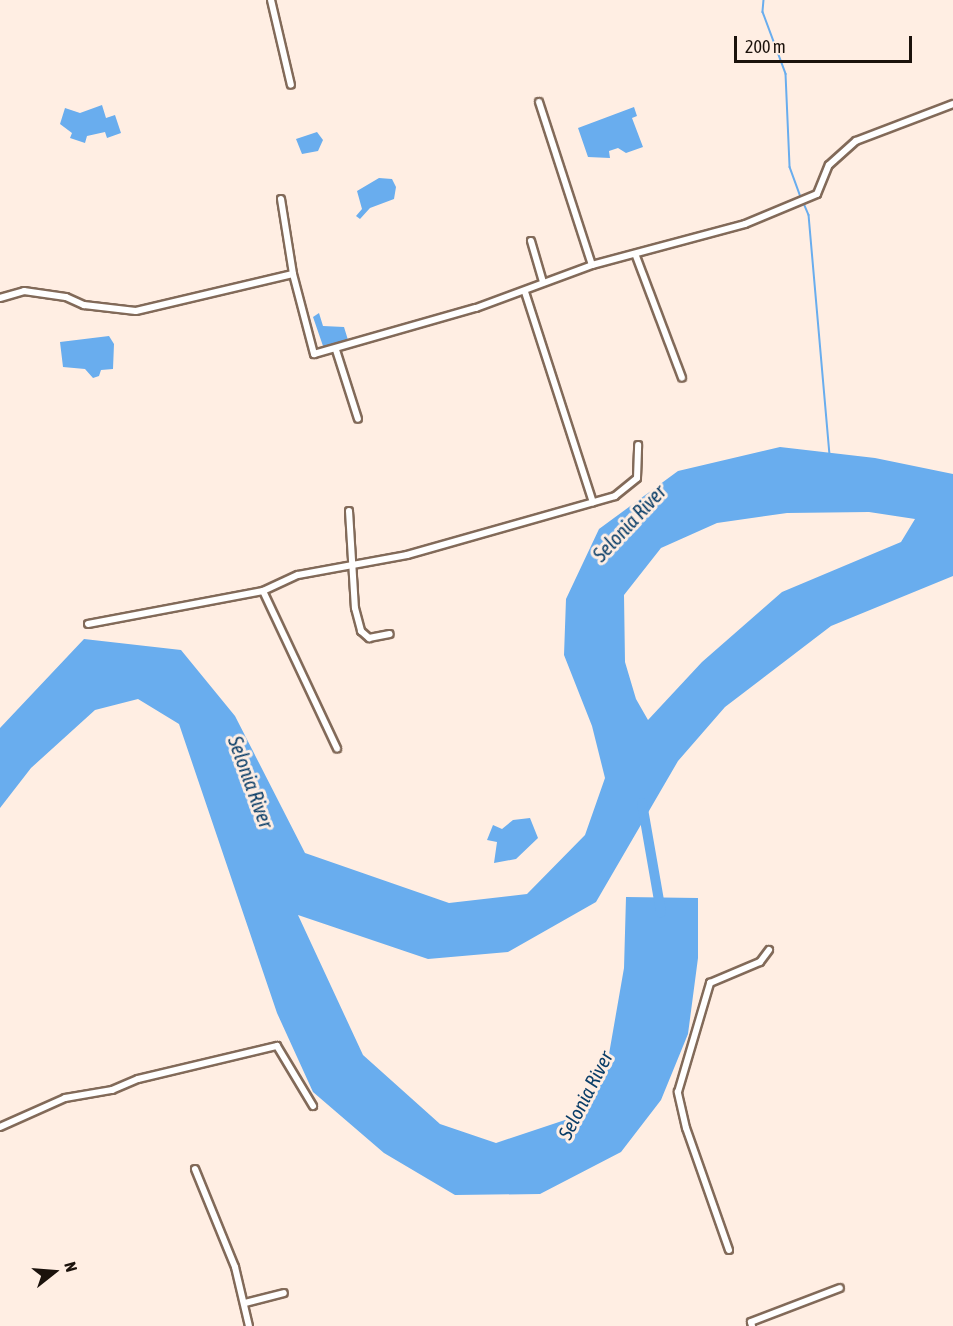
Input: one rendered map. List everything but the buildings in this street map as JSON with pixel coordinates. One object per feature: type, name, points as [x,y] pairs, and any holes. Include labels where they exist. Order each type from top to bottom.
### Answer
[{"type":"street","points":[[271,0],[291,85]]},
{"type":"street","points":[[539,102],[592,265]]},
{"type":"street","points":[[281,199],[293,274],[314,354],[336,350],[525,292],[543,282],[592,265],[636,256],[745,224],[816,194],[829,165],[856,141],[953,104]]},
{"type":"street","points":[[531,241],[543,282]]},
{"type":"street","points":[[636,256],[682,378]]},
{"type":"street","points":[[0,298],[24,291],[66,297],[84,305],[136,310],[293,274]]},
{"type":"street","points":[[525,292],[593,502]]},
{"type":"street","points":[[336,350],[358,419]]},
{"type":"street","points":[[88,624],[263,591],[298,575],[355,566],[470,539],[615,496],[637,478],[638,445]]},
{"type":"street","points":[[349,511],[355,566],[355,608],[361,631],[369,638],[390,634]]},
{"type":"street","points":[[263,591],[338,748]]},
{"type":"street","points":[[729,1250],[686,1128],[678,1092],[710,983],[760,962],[769,950]]},
{"type":"street","points":[[0,1126],[66,1098],[112,1090],[138,1079],[277,1046],[313,1106]]},
{"type":"street","points":[[195,1169],[235,1267],[249,1326]]},
{"type":"street","points":[[752,1326],[751,1322],[840,1288]]},
{"type":"street","points":[[245,1303],[284,1293]]},
{"type":"water","points":[[102,105],[106,118],[115,115],[121,133],[107,138],[105,132],[87,136],[85,143],[70,138],[72,133],[60,124],[65,108],[80,113]]},
{"type":"water","points":[[634,107],[637,116],[632,118],[643,147],[626,153],[618,148],[609,151],[610,158],[588,157],[578,128]]},
{"type":"water","points":[[317,132],[323,140],[318,151],[302,154],[296,139]]},
{"type":"water","points":[[379,178],[392,179],[396,187],[394,199],[370,208],[360,219],[356,216],[362,209],[357,191]]},
{"type":"water","points":[[319,313],[323,326],[344,327],[348,340],[344,345],[323,346],[313,317]]},
{"type":"water","points":[[109,336],[114,344],[113,369],[101,370],[99,376],[93,378],[85,369],[63,367],[60,342]]},
{"type":"water","points":[[780,447],[875,458],[953,474],[953,576],[831,626],[725,707],[678,761],[596,902],[508,952],[428,959],[298,915],[363,1055],[440,1124],[496,1143],[571,1118],[609,1054],[624,968],[626,897],[698,898],[698,958],[688,1034],[661,1100],[621,1152],[540,1194],[455,1195],[384,1153],[313,1092],[277,1013],[179,724],[138,699],[95,710],[31,768],[0,808],[0,728],[84,639],[181,650],[235,716],[305,853],[449,903],[527,894],[585,835],[605,778],[592,726],[564,655],[566,599],[599,529],[678,471]],"holes":[[[869,512],[915,519],[901,542],[782,592],[702,662],[648,720],[636,699],[625,662],[624,595],[661,548],[717,523],[787,513]]]},
{"type":"water","points":[[530,818],[538,838],[516,859],[494,863],[497,842],[487,840],[493,825],[502,829],[513,820]]},
{"type":"waterway","points":[[764,0],[763,12],[786,74],[790,167],[801,197]]},
{"type":"waterway","points":[[803,201],[809,215],[830,453]]},
{"type":"waterway","name":"Selonia River","points":[[642,803],[661,912]]}]
